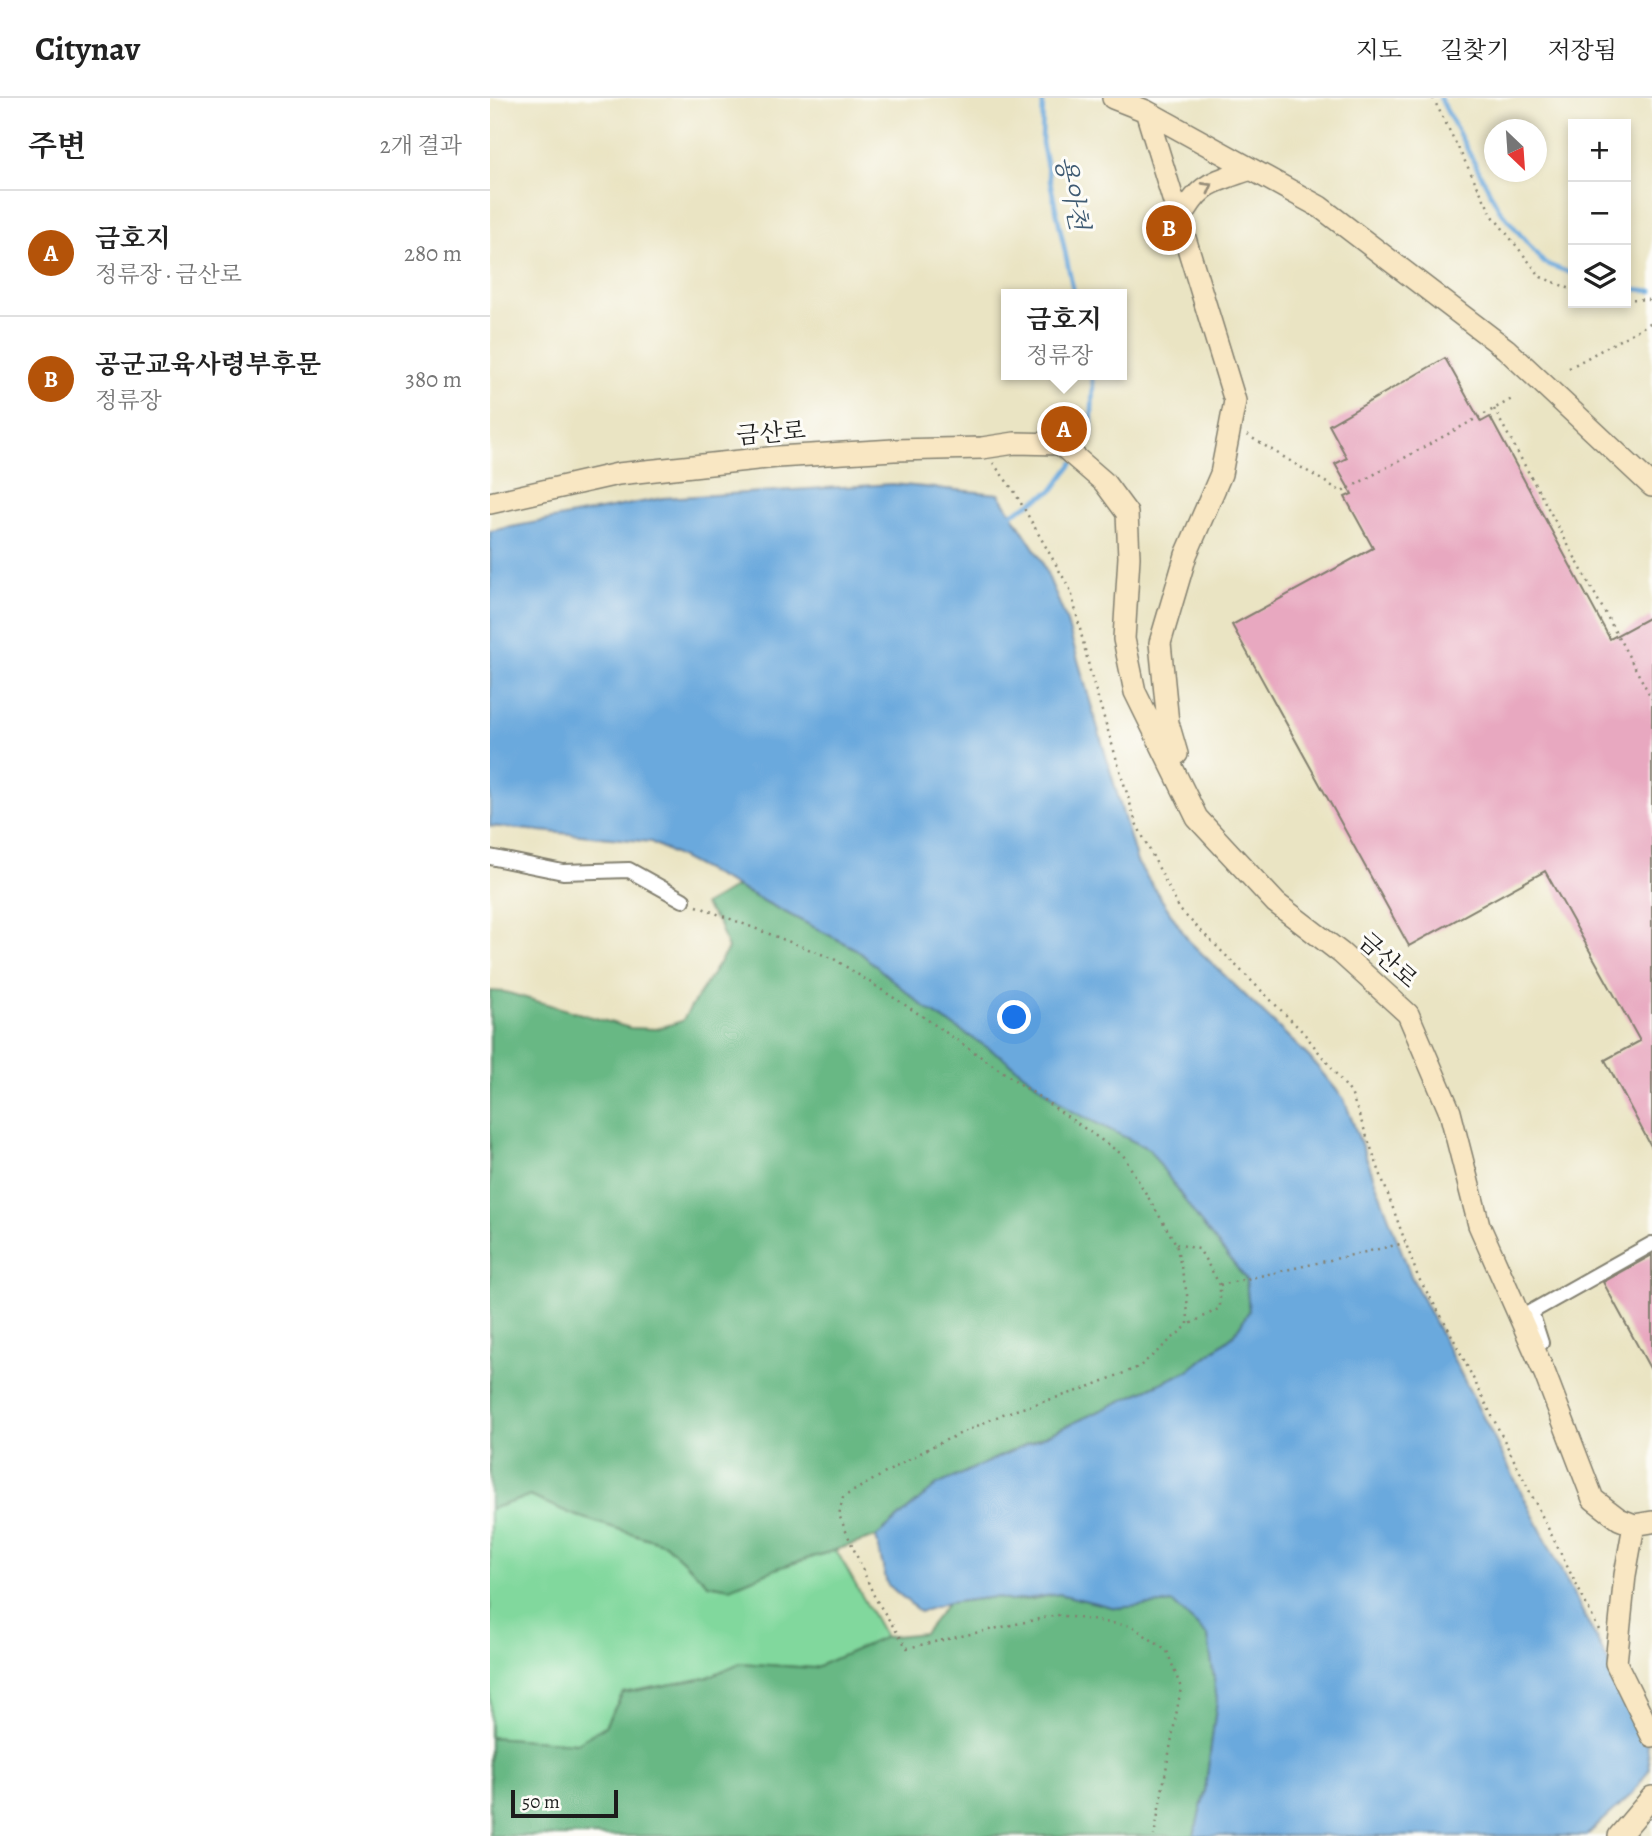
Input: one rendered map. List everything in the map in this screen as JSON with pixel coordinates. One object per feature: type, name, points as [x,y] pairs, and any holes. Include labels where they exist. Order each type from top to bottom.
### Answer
[{"type":"street","points":[[1113,98],[1146,111],[1320,207],[1506,349],[1652,486]]},
{"type":"street","points":[[1146,111],[1235,401],[1221,474],[1186,555],[1160,643],[1168,723],[1197,818]]},
{"type":"street","points":[[1179,222],[1199,191],[1251,169]]},
{"type":"street","name":"금산로","points":[[490,503],[618,474],[777,457],[982,448],[1015,443],[1060,444],[1104,482],[1127,513],[1129,557],[1124,639],[1135,692],[1197,818],[1276,903],[1341,953],[1408,1014],[1450,1112],[1479,1225],[1545,1374],[1593,1499],[1619,1519],[1643,1523]]},
{"type":"street","points":[[490,857],[563,872],[629,870],[683,900]]},
{"type":"street","points":[[1582,1469],[1580,1440],[1531,1312],[1652,1244]]},
{"type":"street","points":[[1643,1523],[1625,1574],[1616,1663],[1652,1736]]},
{"type":"street","points":[[1619,1836],[1652,1797]]},
{"type":"path","points":[[1433,98],[1492,215],[1541,276],[1568,288]]},
{"type":"path","points":[[1631,299],[1652,300]]},
{"type":"path","points":[[1569,368],[1652,321]]},
{"type":"path","points":[[1230,426],[1342,492],[1512,399]]},
{"type":"path","points":[[1494,410],[1652,699]]},
{"type":"path","points":[[982,448],[1014,491],[1071,591],[1091,675],[1136,823],[1168,885],[1181,909],[1303,1032],[1350,1093],[1418,1277],[1447,1326],[1603,1638]]},
{"type":"path","points":[[683,900],[834,959],[922,1016],[1123,1155],[1176,1244],[1187,1294],[1188,1325]]},
{"type":"path","points":[[1220,1285],[1405,1243]]},
{"type":"path","points":[[1154,1836],[1181,1688],[1167,1651],[1132,1626],[1057,1615],[907,1648],[875,1598],[839,1516],[843,1497],[931,1447],[1003,1414],[1078,1391],[1139,1367],[1188,1325],[1220,1308],[1220,1285],[1199,1249],[1176,1244]]},
{"type":"green space","points":[[736,887],[856,949],[924,1007],[1004,1058],[1072,1111],[1149,1149],[1200,1222],[1246,1279],[1249,1311],[1235,1334],[1187,1371],[937,1485],[876,1537],[778,1568],[730,1588],[708,1584],[665,1544],[574,1515],[530,1496],[490,1509],[490,991],[505,992],[630,1028],[656,1029],[682,1021],[728,949],[719,924],[704,905]]},
{"type":"green space","points":[[530,1496],[574,1515],[665,1544],[708,1584],[730,1588],[778,1568],[836,1550],[885,1637],[814,1668],[740,1663],[706,1678],[623,1693],[605,1726],[577,1743],[490,1737],[490,1509]]},
{"type":"green space","points":[[1059,1594],[1116,1608],[1173,1603],[1208,1636],[1217,1700],[1205,1792],[1194,1836],[490,1836],[490,1737],[577,1743],[605,1726],[623,1693],[706,1678],[740,1663],[814,1668],[885,1637],[924,1633],[948,1603],[995,1597],[1011,1601]]},
{"type":"water","points":[[892,484],[999,494],[1041,559],[1066,619],[1137,862],[1189,941],[1310,1058],[1344,1099],[1411,1276],[1646,1736],[1650,1768],[1633,1793],[1586,1836],[1194,1836],[1205,1792],[1217,1700],[1208,1636],[1173,1603],[1116,1608],[1059,1594],[1011,1601],[994,1597],[948,1603],[920,1612],[887,1584],[876,1537],[937,1485],[1188,1371],[1235,1334],[1249,1311],[1246,1279],[1200,1222],[1149,1149],[1072,1111],[1004,1058],[924,1007],[856,949],[651,842],[490,826],[490,531],[663,498]]},
{"type":"building","points":[[1445,358],[1481,422],[1490,417],[1610,639],[1652,616],[1652,1148],[1605,1060],[1640,1041],[1545,871],[1409,946],[1232,625],[1373,548],[1345,497],[1352,494],[1335,464],[1347,458],[1329,425]]},
{"type":"building","points":[[1652,1255],[1652,1372],[1603,1282]]},
{"type":"waterway","name":"용아천","points":[[1440,98],[1499,209],[1544,263],[1568,272]]},
{"type":"waterway","name":"용아천","points":[[1043,99],[1042,143],[1073,289]]},
{"type":"waterway","name":"용아천","points":[[1631,289],[1652,291]]},
{"type":"waterway","name":"용아천","points":[[1080,453],[1091,436],[1092,380]]},
{"type":"waterway","name":"용아천","points":[[1008,516],[1053,490],[1073,463]]},
{"type":"place","name":"공군교육사령부후문","points":[[1169,228]]},
{"type":"place","name":"금호지","points":[[1064,429]]}]
